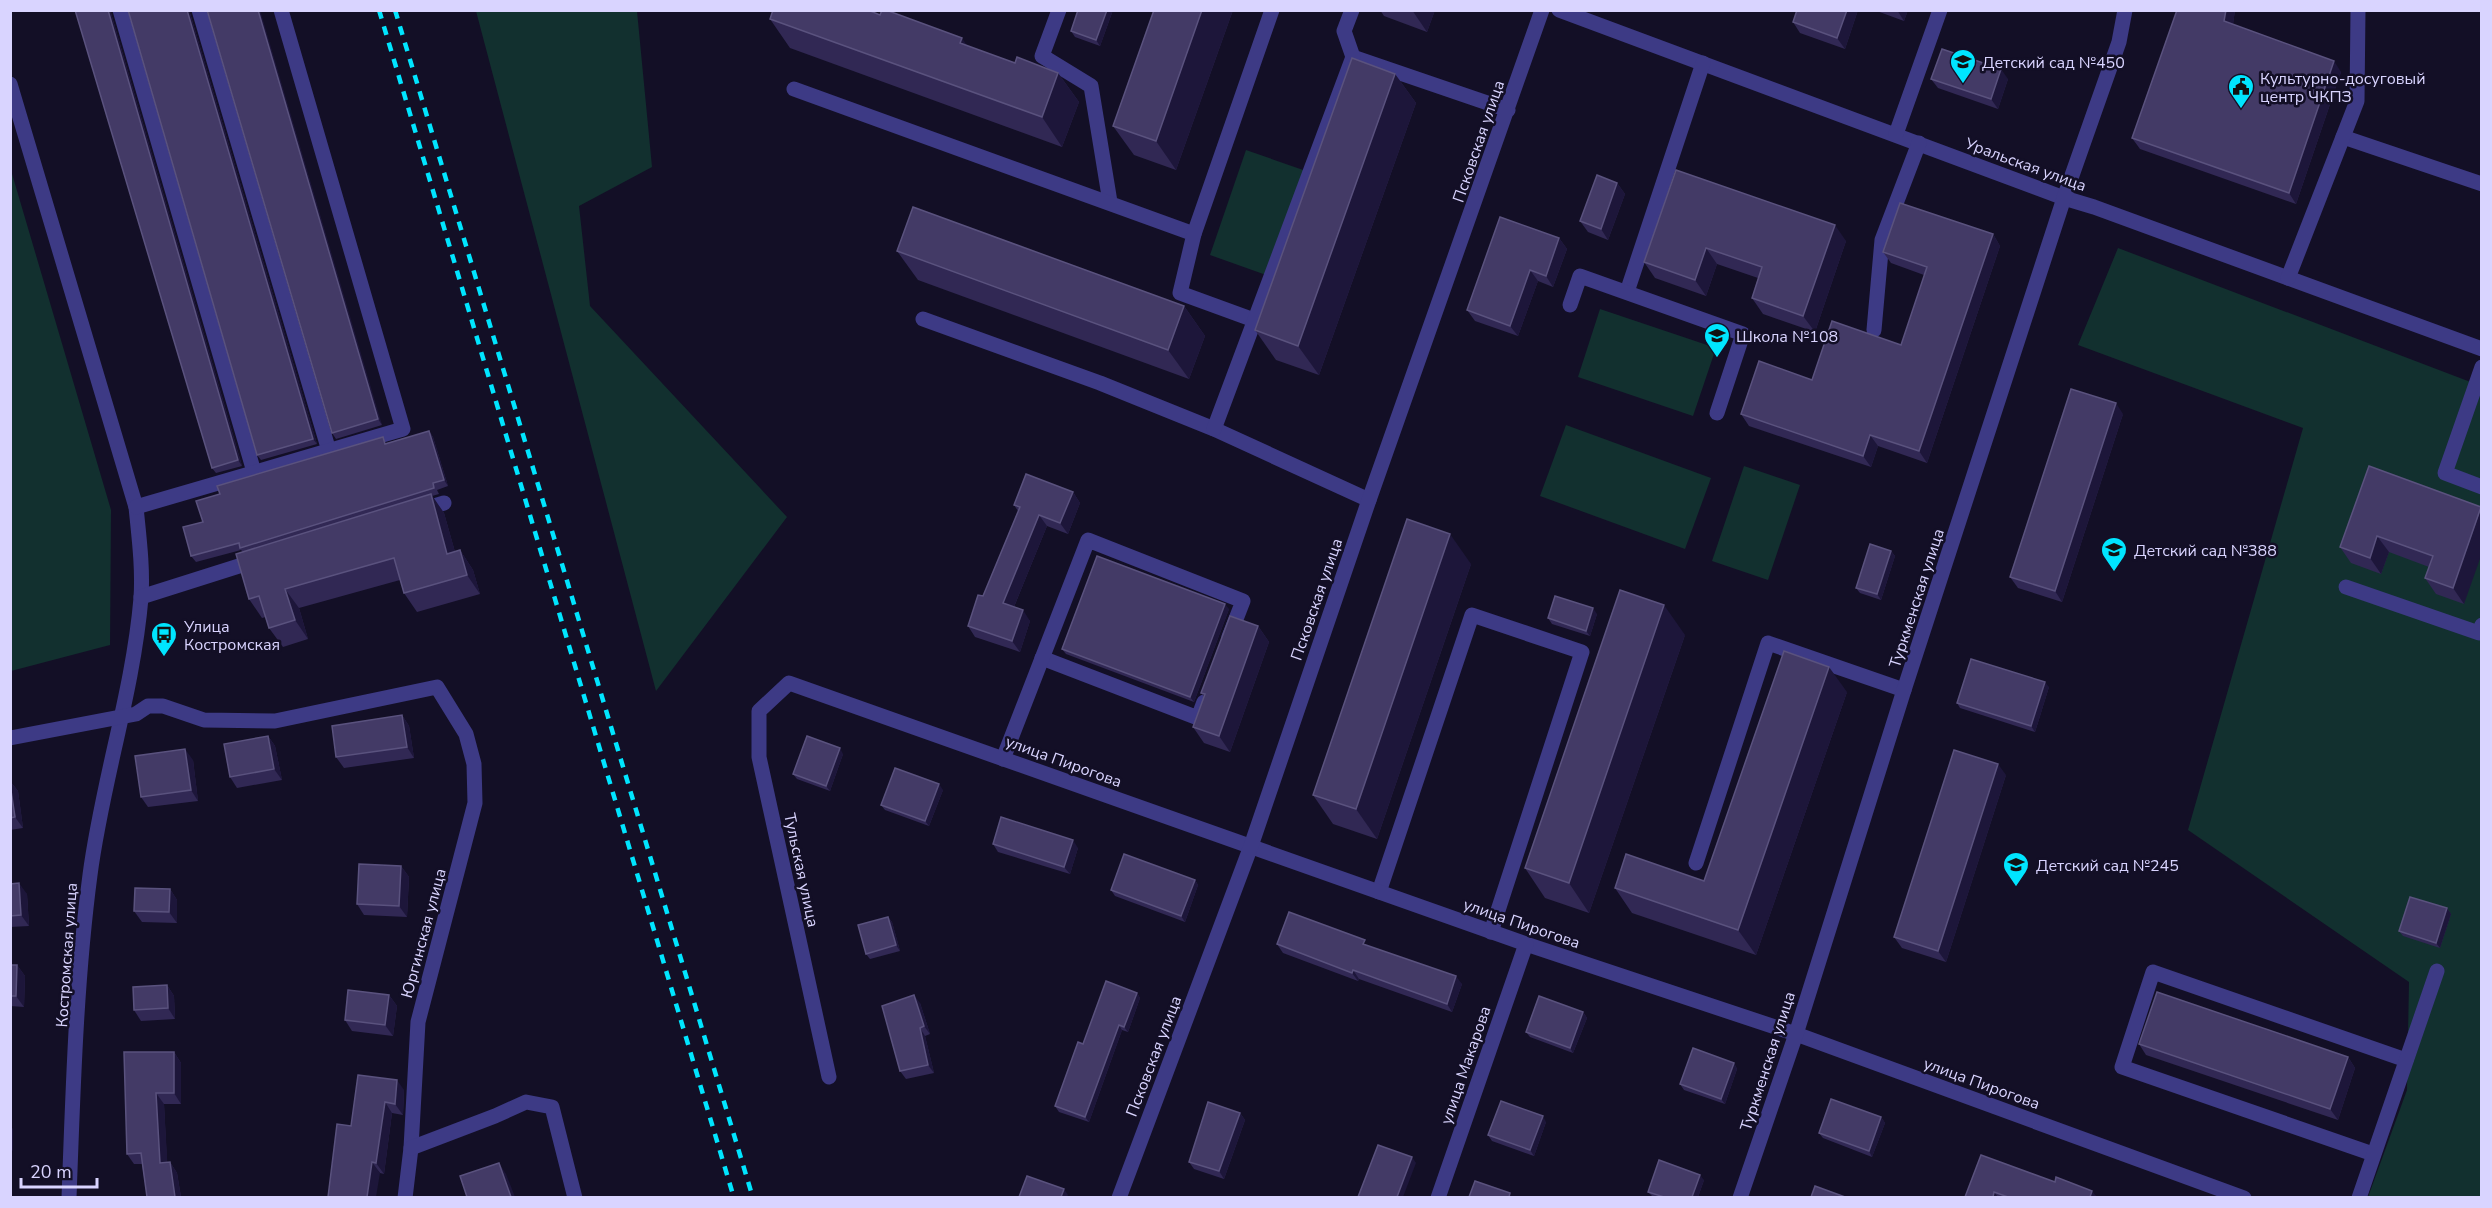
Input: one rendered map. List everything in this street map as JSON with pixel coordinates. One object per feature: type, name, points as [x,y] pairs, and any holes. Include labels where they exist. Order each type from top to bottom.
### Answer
[{"type":"street","points":[[120,10],[254,472]]},
{"type":"street","points":[[199,10],[329,451]]},
{"type":"street","points":[[136,507],[403,429],[281,10]]},
{"type":"street","points":[[1059,10],[1042,56],[1091,86],[1110,202]]},
{"type":"street","points":[[1254,320],[1180,293],[1194,234],[1272,10]]},
{"type":"street","points":[[1214,429],[1353,57],[1344,31],[1352,10]]},
{"type":"street","name":"Псковская улица","points":[[1119,1197],[1251,846],[1369,500],[1542,10]]},
{"type":"street","name":"Уральская улица","points":[[1560,10],[2064,198],[2481,349]]},
{"type":"street","points":[[1896,134],[1940,10]]},
{"type":"street","name":"Туркменская улица","points":[[1740,1197],[1796,1034],[1904,690],[2064,198],[2119,42],[2125,10]]},
{"type":"street","points":[[2288,278],[2357,101],[2358,10]]},
{"type":"street","points":[[1353,57],[1508,110]]},
{"type":"street","points":[[1627,292],[1703,63]]},
{"type":"street","name":"Костромская улица","points":[[10,84],[136,507],[141,549],[141,597],[134,656],[105,789],[90,874],[82,944],[69,1197]]},
{"type":"street","points":[[794,89],[1194,234]]},
{"type":"street","points":[[2343,137],[2481,184]]},
{"type":"street","points":[[1874,330],[1882,240],[1919,143]]},
{"type":"street","points":[[1570,305],[1580,276],[1743,334],[1717,413]]},
{"type":"street","points":[[922,319],[1100,383],[1214,429],[1369,500]]},
{"type":"street","points":[[2481,368],[2445,473],[2481,487]]},
{"type":"street","points":[[399,517],[444,503]]},
{"type":"street","points":[[1003,759],[1088,540],[1243,601],[1223,654]]},
{"type":"street","points":[[141,597],[276,555]]},
{"type":"street","points":[[2346,587],[2479,633],[2481,624]]},
{"type":"street","points":[[1378,892],[1472,615],[1582,652],[1491,932]]},
{"type":"street","points":[[1696,863],[1768,643],[1904,690]]},
{"type":"street","points":[[1042,658],[1198,718],[1210,686]]},
{"type":"street","name":"улица Пирогова","points":[[789,683],[1491,932],[1796,1034],[2244,1197]]},
{"type":"street","name":"Тульская улица","points":[[789,683],[759,711],[759,757],[829,1077]]},
{"type":"street","name":"Юргинская улица","points":[[121,717],[136,714],[148,706],[163,706],[204,720],[275,721],[437,687],[466,734],[474,764],[475,803],[418,1022],[411,1148],[405,1197]]},
{"type":"street","points":[[10,738],[121,717]]},
{"type":"street","name":"улица Макарова","points":[[1438,1197],[1526,944]]},
{"type":"street","points":[[2359,1197],[2437,971]]},
{"type":"street","points":[[2373,1154],[2122,1067],[2153,972],[2406,1060]]},
{"type":"street","points":[[411,1148],[526,1102],[552,1107],[575,1197]]},
{"type":"green space","points":[[476,11],[637,11],[652,167],[579,206],[590,306],[787,517],[656,691]]},
{"type":"green space","points":[[1246,150],[1306,171],[1269,276],[1210,255]]},
{"type":"green space","points":[[10,167],[111,510],[110,645],[11,671]]},
{"type":"green space","points":[[2118,248],[2481,386],[2481,1197],[2368,1197],[2407,1090],[2409,982],[2188,830],[2303,428],[2078,345]]},
{"type":"green space","points":[[1600,309],[1716,348],[1693,416],[1578,377]]},
{"type":"green space","points":[[1566,425],[1711,478],[1685,549],[1540,496]]},
{"type":"green space","points":[[1744,466],[1800,485],[1768,580],[1712,561]]},
{"type":"building","points":[[75,10],[108,10],[238,460],[212,468]]},
{"type":"building","points":[[128,10],[187,10],[313,439],[257,455]]},
{"type":"building","points":[[207,10],[258,10],[378,419],[332,433]]},
{"type":"building","points":[[773,10],[868,10],[880,15],[882,10],[886,10],[962,38],[960,43],[1015,63],[1017,57],[1058,73],[1042,117],[770,19]]},
{"type":"building","points":[[1078,10],[1107,10],[1096,40],[1071,31]]},
{"type":"building","points":[[1154,10],[1202,10],[1156,141],[1113,126]]},
{"type":"building","points":[[1797,10],[1847,10],[1837,38],[1793,22]]},
{"type":"building","name":"Культурно-досуговый центр ЧКПЗ","points":[[2177,10],[2226,10],[2224,21],[2334,61],[2289,193],[2132,138]]},
{"type":"building","points":[[1942,49],[2001,69],[1991,99],[1931,79]]},
{"type":"building","points":[[1352,58],[1395,74],[1298,346],[1255,330]]},
{"type":"building","points":[[1676,170],[1835,225],[1803,316],[1752,298],[1762,267],[1706,248],[1695,280],[1644,262]]},
{"type":"building","points":[[1597,175],[1617,183],[1601,229],[1580,221]]},
{"type":"building","points":[[1900,203],[1993,234],[1919,451],[1870,435],[1863,456],[1741,414],[1759,361],[1812,380],[1832,321],[1901,345],[1927,267],[1883,252]]},
{"type":"building","points":[[913,207],[1184,306],[1168,350],[897,251]]},
{"type":"building","points":[[1500,217],[1559,238],[1546,276],[1530,270],[1510,326],[1467,310]]},
{"type":"building","points":[[2071,389],[2116,403],[2055,591],[2010,577]]},
{"type":"building","points":[[429,431],[444,480],[433,483],[434,488],[240,548],[239,543],[191,556],[183,527],[203,522],[196,501],[220,494],[217,486],[383,437],[385,444]]},
{"type":"building","points":[[2369,466],[2481,507],[2453,588],[2425,578],[2433,556],[2377,536],[2370,558],[2340,547]]},
{"type":"building","points":[[1026,474],[1073,492],[1060,523],[1039,515],[1003,603],[1023,610],[1012,641],[968,626],[978,595],[983,596],[1020,507],[1014,505]]},
{"type":"building","points":[[431,494],[447,554],[460,550],[467,575],[404,593],[394,558],[285,589],[295,620],[269,628],[259,596],[249,599],[236,554]]},
{"type":"building","points":[[1407,519],[1450,534],[1356,809],[1313,795]]},
{"type":"building","points":[[1870,544],[1891,551],[1877,594],[1856,588]]},
{"type":"building","points":[[1097,556],[1225,604],[1190,697],[1062,649]]},
{"type":"building","points":[[1620,590],[1664,605],[1569,883],[1525,868]]},
{"type":"building","points":[[1555,596],[1593,608],[1586,631],[1548,618]]},
{"type":"building","points":[[1230,616],[1258,626],[1219,736],[1193,727],[1205,694],[1201,693]]},
{"type":"building","points":[[1784,651],[1829,667],[1738,930],[1615,888],[1626,854],[1704,881]]},
{"type":"building","points":[[1971,659],[2045,682],[2031,726],[1957,703]]},
{"type":"building","points":[[402,715],[407,747],[336,757],[332,726]]},
{"type":"building","points":[[268,736],[274,769],[230,777],[224,744]]},
{"type":"building","points":[[807,736],[840,748],[826,786],[793,774]]},
{"type":"building","points":[[185,749],[191,790],[141,797],[135,756]]},
{"type":"building","points":[[1954,750],[1998,764],[1938,951],[1894,937]]},
{"type":"building","points":[[895,768],[939,784],[925,821],[881,805]]},
{"type":"building","points":[[10,784],[15,817],[10,818]]},
{"type":"building","points":[[1001,817],[1073,840],[1064,867],[993,844]]},
{"type":"building","points":[[1124,854],[1195,880],[1181,916],[1111,890]]},
{"type":"building","points":[[359,864],[401,866],[399,906],[357,904]]},
{"type":"building","points":[[19,883],[21,915],[10,916],[10,884]]},
{"type":"building","points":[[135,888],[170,889],[169,912],[134,911]]},
{"type":"building","points":[[2410,897],[2447,908],[2436,943],[2399,931]]},
{"type":"building","points":[[1289,912],[1365,940],[1363,944],[1456,976],[1447,1004],[1353,970],[1352,973],[1277,944]]},
{"type":"building","points":[[888,917],[896,945],[866,954],[858,925]]},
{"type":"building","points":[[10,965],[17,965],[16,996],[10,996]]},
{"type":"building","points":[[1106,981],[1137,993],[1124,1027],[1119,1025],[1085,1117],[1055,1106],[1078,1042],[1083,1044]]},
{"type":"building","points":[[167,985],[168,1008],[134,1010],[133,987]]},
{"type":"building","points":[[348,990],[389,995],[385,1025],[345,1020]]},
{"type":"building","points":[[2157,992],[2348,1057],[2330,1109],[2139,1044]]},
{"type":"building","points":[[914,995],[924,1026],[920,1028],[928,1065],[900,1071],[882,1006]]},
{"type":"building","points":[[1539,996],[1583,1012],[1570,1048],[1526,1032]]},
{"type":"building","points":[[1693,1048],[1734,1063],[1721,1099],[1680,1084]]},
{"type":"building","points":[[124,1052],[174,1052],[174,1093],[156,1093],[160,1163],[170,1162],[175,1197],[147,1197],[141,1153],[127,1154]]},
{"type":"building","points":[[358,1075],[397,1080],[395,1104],[385,1102],[376,1163],[372,1162],[367,1197],[328,1197],[337,1124],[351,1126]]},
{"type":"building","points":[[1831,1099],[1881,1117],[1869,1151],[1819,1133]]},
{"type":"building","points":[[1501,1101],[1543,1116],[1530,1150],[1488,1135]]},
{"type":"building","points":[[1208,1102],[1240,1113],[1219,1171],[1189,1162]]},
{"type":"building","points":[[1378,1145],[1412,1157],[1397,1197],[1358,1197]]},
{"type":"building","points":[[1981,1155],[2055,1182],[2056,1177],[2092,1191],[2090,1197],[2008,1197],[1994,1192],[1993,1197],[1965,1197]]},
{"type":"building","points":[[1659,1160],[1700,1175],[1692,1197],[1664,1197],[1648,1192]]},
{"type":"building","points":[[499,1163],[511,1197],[467,1197],[460,1176]]},
{"type":"building","points":[[1027,1176],[1064,1189],[1061,1197],[1019,1197]]},
{"type":"building","points":[[1475,1181],[1510,1193],[1509,1197],[1469,1197]]},
{"type":"building","points":[[1815,1186],[1845,1197],[1811,1197]]},
{"type":"railway","points":[[379,10],[734,1198]]},
{"type":"railway","points":[[395,10],[753,1198]]},
{"type":"place","name":"Детский сад №450","points":[[1963,85]]},
{"type":"place","name":"Культурно-досуговый центр ЧКПЗ","points":[[2241,110]]},
{"type":"place","name":"Школа №108","points":[[1717,359]]},
{"type":"place","name":"Детский сад №388","points":[[2114,573]]},
{"type":"place","name":"Улица Костромская","points":[[164,658]]},
{"type":"place","name":"Детский сад №245","points":[[2016,888]]}]
